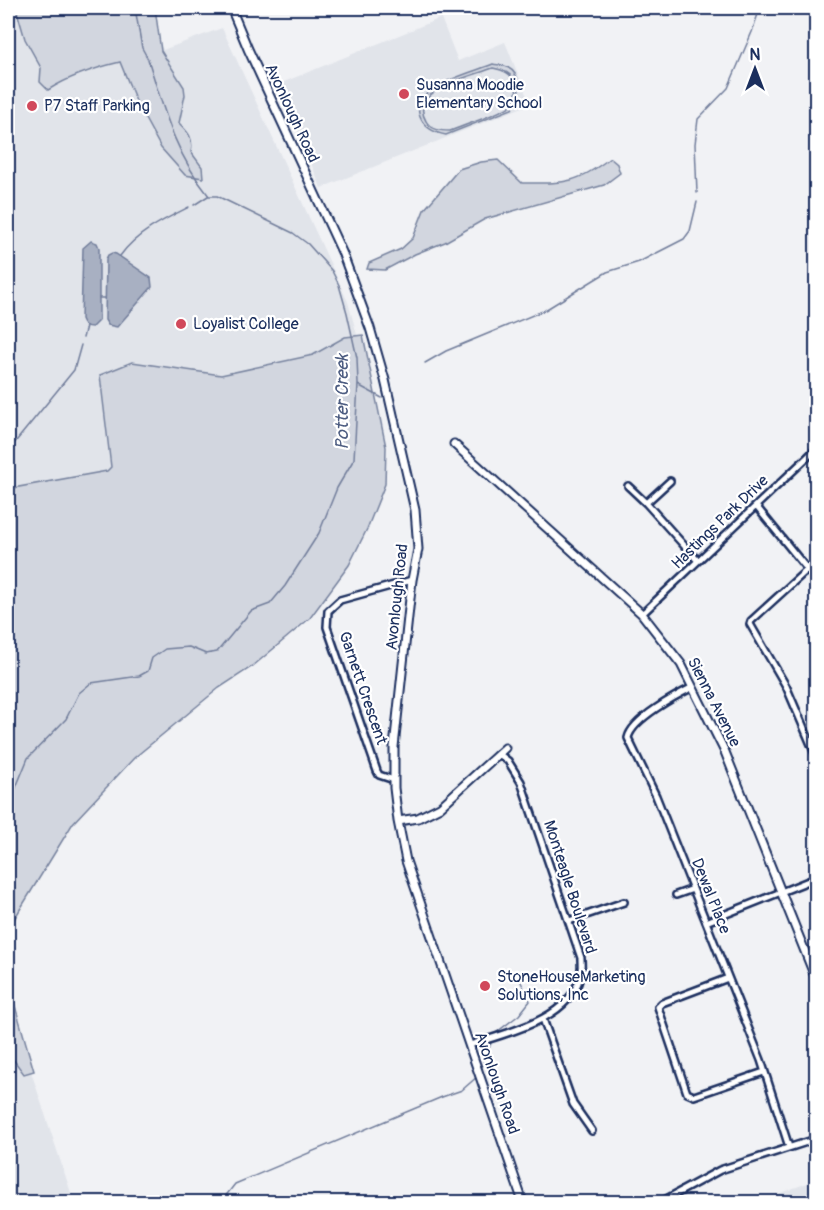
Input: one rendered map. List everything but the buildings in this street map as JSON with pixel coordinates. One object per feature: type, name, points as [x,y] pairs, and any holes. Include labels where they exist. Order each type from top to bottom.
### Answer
[{"type":"street","name":"Avonlough Road","points":[[231,8],[248,50],[342,252],[370,328],[385,380],[415,510],[418,549],[412,580],[394,747],[398,821],[406,861],[523,1203]]},
{"type":"street","name":"Sienna Avenue","points":[[454,444],[642,614],[681,664],[725,752],[816,979]]},
{"type":"street","name":"Hastings Park Drive","points":[[642,614],[816,451]]},
{"type":"street","points":[[646,503],[670,481]]},
{"type":"street","points":[[627,486],[646,503],[698,561]]},
{"type":"street","points":[[756,506],[816,580]]},
{"type":"street","points":[[808,569],[750,624],[786,686],[816,756]]},
{"type":"street","name":"Garnett Crescent","points":[[394,780],[379,776],[377,771],[327,627],[328,610],[340,600],[412,580]]},
{"type":"street","name":"Dewal Place","points":[[693,687],[662,704],[633,729],[628,738],[656,796],[706,922],[764,1072],[789,1147]]},
{"type":"street","points":[[398,821],[418,818],[440,807],[505,748]]},
{"type":"street","name":"Monteagle Boulevard","points":[[470,1046],[543,1019],[574,991],[581,976],[581,958],[521,782],[508,761],[499,754]]},
{"type":"street","points":[[706,922],[816,878]]},
{"type":"street","points":[[676,896],[693,889]]},
{"type":"street","points":[[569,921],[624,902]]},
{"type":"street","points":[[728,978],[662,1003],[658,1007],[687,1093],[694,1096],[764,1072]]},
{"type":"street","points":[[543,1019],[573,1104],[592,1131]]},
{"type":"street","points":[[661,1203],[707,1176],[816,1139]]},
{"type":"shaded area","name":"Loyalist College","points":[[8,8],[147,8],[163,50],[222,28],[348,302],[360,346],[8,621]]},
{"type":"shaded area","points":[[16,8],[155,8],[161,51],[184,87],[185,95],[179,123],[190,136],[191,152],[202,167],[203,178],[185,175],[161,148],[138,106],[120,62],[83,73],[48,90],[40,82],[41,68],[25,39]]},
{"type":"shaded area","name":"Susanna Moodie Elementary School","points":[[441,18],[458,61],[505,42],[530,104],[321,188],[279,84]]},
{"type":"shaded area","points":[[493,64],[507,67],[516,75],[519,93],[512,109],[446,135],[434,132],[422,121],[419,106],[423,97],[432,89]],"holes":[[[493,68],[504,71],[514,80],[516,94],[511,105],[450,131],[436,129],[428,124],[423,110],[426,100],[434,92],[458,80]]]},
{"type":"shaded area","points":[[610,158],[617,164],[620,173],[604,185],[485,219],[445,242],[415,254],[385,270],[367,269],[369,263],[401,249],[413,238],[424,210],[459,169],[481,162],[498,160],[522,183],[549,183],[578,178]]},
{"type":"shaded area","points":[[363,335],[386,447],[385,484],[367,529],[349,565],[310,618],[253,666],[219,688],[134,758],[73,823],[8,929],[8,489],[107,471],[111,467],[100,375],[132,362],[221,375],[313,355],[345,337]]},
{"type":"shaded area","points":[[8,982],[34,1071],[24,1074],[8,1055]]},
{"type":"shaded area","points":[[8,1002],[74,1202],[8,1202]]},
{"type":"shaded area","points":[[816,1180],[816,1202],[756,1202],[802,1185]]},
{"type":"water","points":[[91,241],[97,243],[99,248],[99,320],[92,327],[88,327],[81,319],[83,248]]},
{"type":"water","points":[[112,253],[151,278],[152,287],[117,327],[108,325],[105,320],[106,259]]},
{"type":"waterway","name":"Potter Creek","points":[[8,807],[28,758],[66,719],[79,693],[91,683],[139,676],[148,671],[152,658],[165,649],[189,647],[206,654],[217,652],[251,611],[270,604],[285,586],[319,533],[337,488],[354,459],[357,358],[339,285],[332,271],[308,244],[293,233],[217,196],[209,196],[197,180],[179,148],[165,114],[148,59],[142,48],[135,8]]},
{"type":"waterway","points":[[697,193],[695,144],[698,119],[728,88],[760,8]]},
{"type":"waterway","points":[[194,205],[208,196]]},
{"type":"waterway","points":[[425,363],[446,351],[545,310],[607,272],[639,262],[684,239],[690,231],[697,202]]},
{"type":"waterway","points":[[120,256],[134,240],[189,207]]},
{"type":"waterway","points":[[99,298],[105,298]]},
{"type":"waterway","points":[[83,338],[86,326]]},
{"type":"waterway","points":[[8,451],[74,370],[81,345]]},
{"type":"waterway","points":[[358,385],[382,398]]},
{"type":"waterway","points":[[493,1035],[519,1015],[530,1001],[520,980]]},
{"type":"waterway","points":[[482,1067],[491,1043]]},
{"type":"waterway","points":[[221,1202],[235,1184],[462,1090],[478,1076]]},
{"type":"place","name":"Susanna Moodie Elementary School","points":[[404,94]]},
{"type":"place","name":"P7 Staff Parking","points":[[32,106]]},
{"type":"place","name":"Loyalist College","points":[[181,324]]},
{"type":"place","name":"StoneHouseMarketing Solutions, Inc","points":[[485,986]]}]
